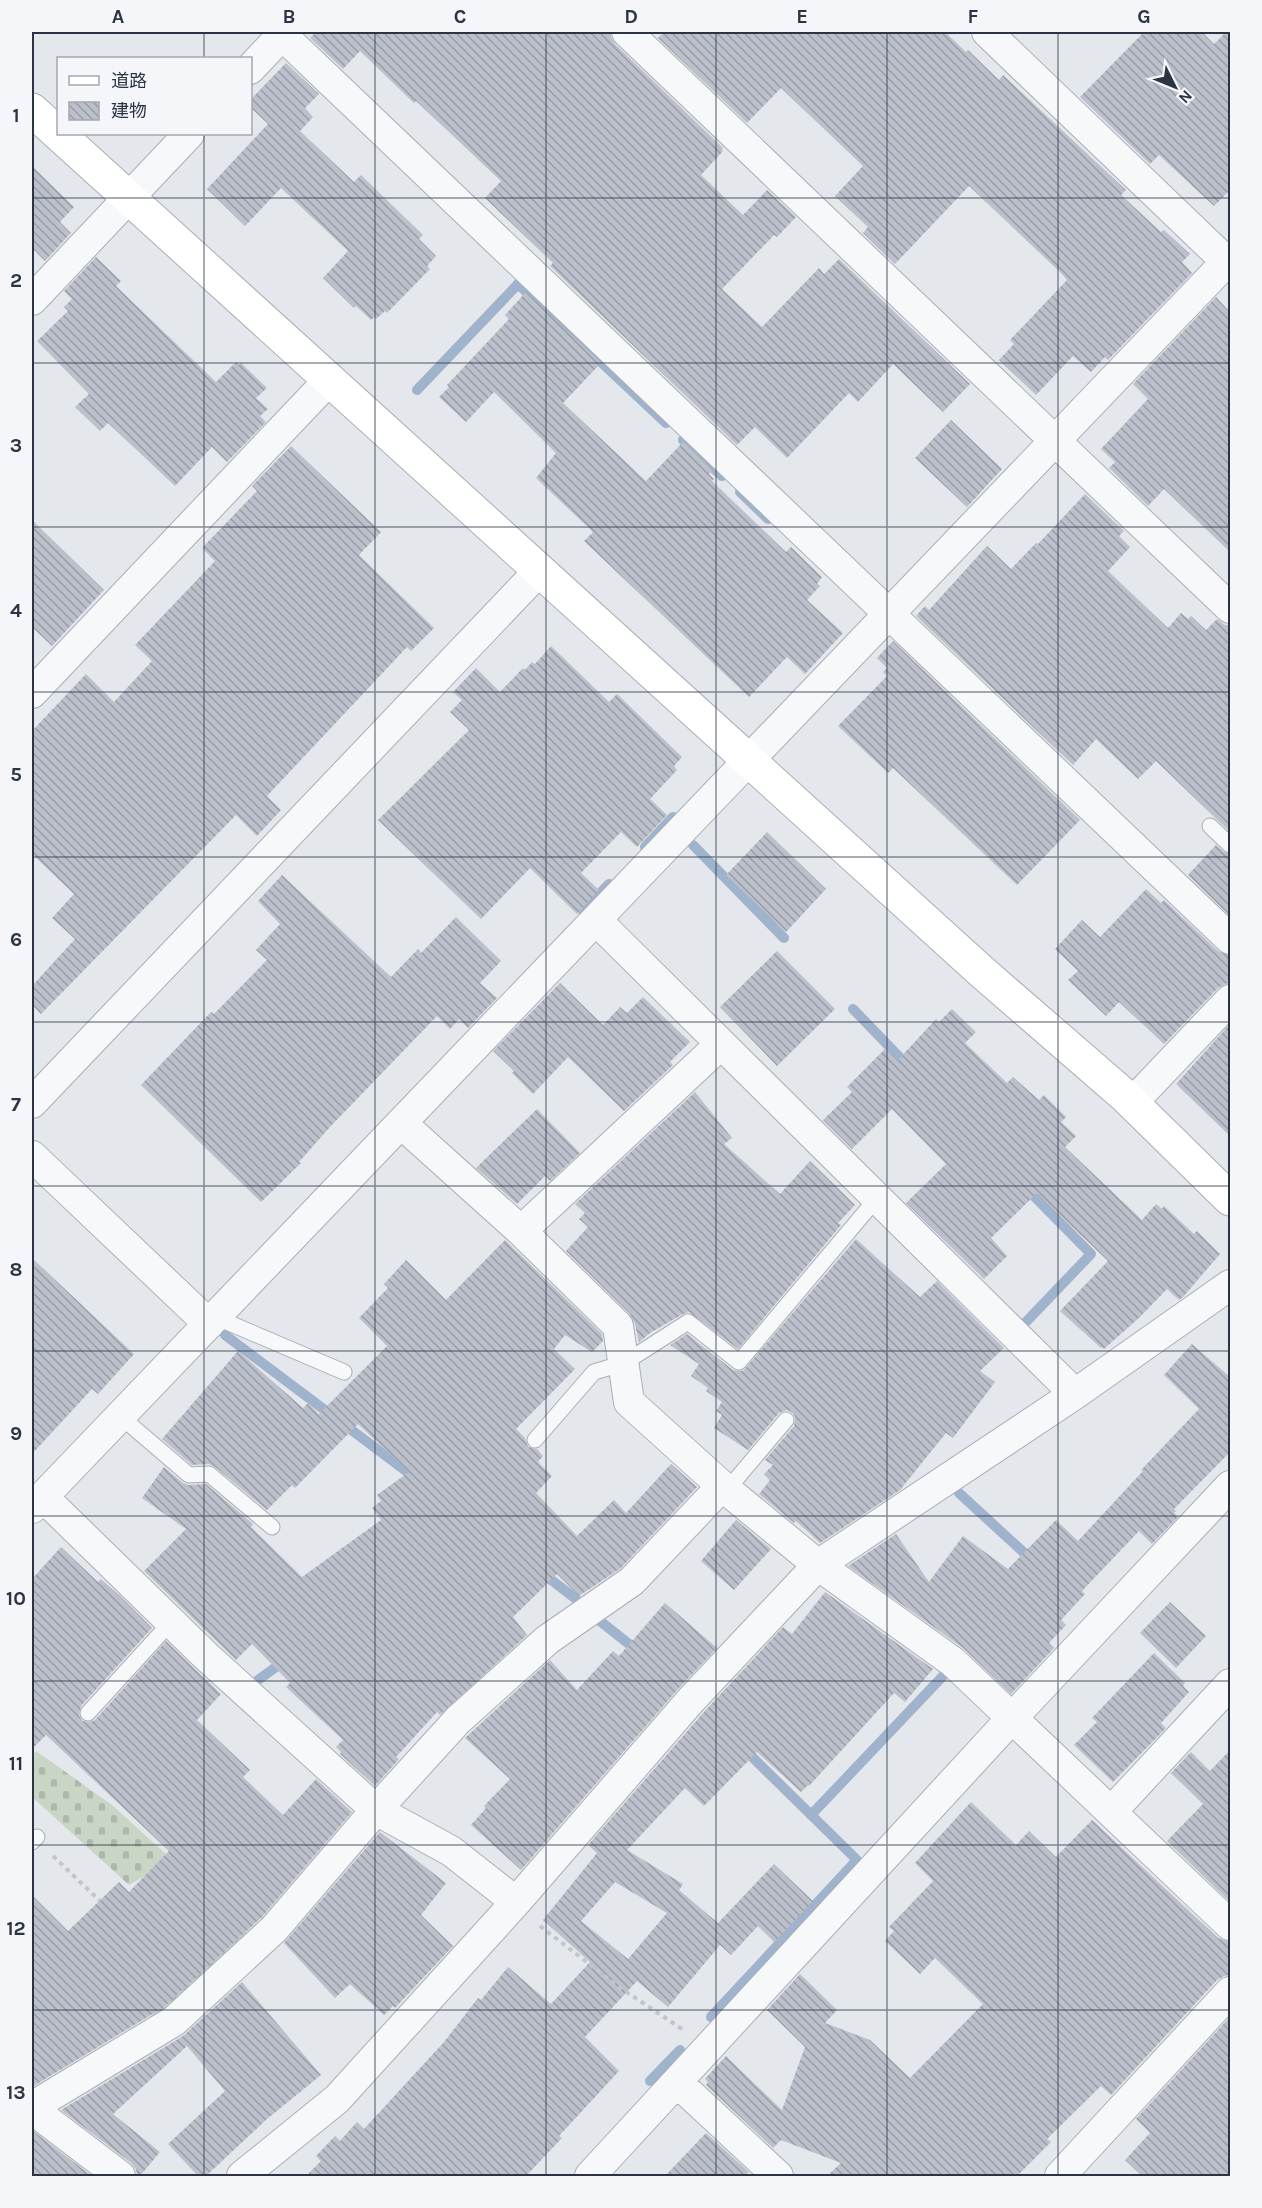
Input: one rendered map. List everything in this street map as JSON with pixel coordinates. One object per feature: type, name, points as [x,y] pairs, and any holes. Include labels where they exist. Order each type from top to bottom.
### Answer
[{"type":"street","points":[[627,32],[1230,608]]},
{"type":"street","points":[[515,1903],[451,1851],[376,1810],[37,1503],[1229,261],[987,32]]},
{"type":"street","points":[[252,67],[284,33],[1230,939]]},
{"type":"street","points":[[32,110],[57,132]]},
{"type":"street","points":[[60,135],[982,972],[1132,1103],[1230,1199]]},
{"type":"street","points":[[32,300],[188,135]]},
{"type":"street","points":[[32,693],[329,380]]},
{"type":"street","points":[[32,1102],[539,571]]},
{"type":"street","points":[[596,920],[1075,1394]]},
{"type":"street","points":[[1132,1103],[1230,1000]]},
{"type":"street","points":[[521,1232],[721,1044]]},
{"type":"street","points":[[401,1123],[521,1232],[618,1326],[629,1402],[725,1488],[818,1565],[953,1662],[1230,1925]]},
{"type":"street","points":[[32,1156],[212,1321]]},
{"type":"street","points":[[242,2176],[337,2099],[515,1903],[691,1700],[818,1565],[1075,1394],[1230,1286]]},
{"type":"street","points":[[590,2176],[1012,1718],[1230,1486]]},
{"type":"street","points":[[120,2176],[32,2108],[174,2021],[274,1929],[376,1810],[458,1720],[547,1640],[633,1581],[725,1488]]},
{"type":"street","points":[[1111,1812],[1230,1684]]},
{"type":"street","points":[[1060,2176],[1230,1992]]},
{"type":"street","points":[[678,2083],[778,2176]]},
{"type":"lane","points":[[1210,826],[1230,845]]},
{"type":"lane","points":[[535,1440],[594,1372],[624,1364],[688,1322],[739,1362],[877,1198]]},
{"type":"lane","points":[[212,1321],[344,1372]]},
{"type":"lane","points":[[120,1416],[189,1475],[209,1474],[272,1527]]},
{"type":"lane","points":[[725,1488],[786,1420]]},
{"type":"lane","points":[[88,1713],[171,1622]]},
{"type":"path","points":[[34,1839],[100,1901]]},
{"type":"path","points":[[515,1903],[618,1987],[710,2048]]},
{"type":"green space","points":[[36,1751],[112,1805],[233,1915],[247,1934],[157,2020],[148,2009],[146,1875],[129,1885],[32,1797],[32,1756]]},
{"type":"building","points":[[316,32],[610,32],[615,44],[723,148],[723,151],[701,175],[743,215],[767,190],[796,217],[777,237],[774,235],[722,289],[762,327],[819,268],[824,274],[839,259],[970,384],[943,412],[893,364],[858,402],[849,393],[787,458],[755,427],[737,445],[550,266],[553,263],[485,198],[501,181],[360,51],[343,69],[310,38]]},
{"type":"building","points":[[664,32],[945,32],[966,52],[968,50],[999,80],[1003,75],[1126,190],[1121,195],[1161,232],[1164,230],[1190,254],[1182,262],[1192,273],[1108,360],[1105,357],[1091,372],[1073,356],[1036,395],[999,360],[1014,344],[1010,340],[1067,280],[1062,274],[969,186],[895,264],[863,233],[868,227],[835,196],[863,166],[781,88],[747,123],[658,38]]},
{"type":"building","points":[[1144,32],[1202,32],[1214,44],[1226,32],[1230,32],[1230,190],[1214,206],[1159,155],[1150,164],[1080,97]]},
{"type":"building","points":[[286,63],[319,94],[305,108],[313,117],[300,131],[354,182],[361,175],[423,235],[419,239],[436,256],[427,266],[430,269],[387,313],[385,311],[376,319],[374,317],[371,320],[356,306],[354,308],[323,278],[348,251],[281,188],[245,226],[207,189],[268,124],[252,109],[252,98]]},
{"type":"building","points":[[32,166],[74,207],[60,222],[71,233],[45,261],[33,249],[32,251]]},
{"type":"building","points":[[96,257],[121,281],[116,286],[216,382],[236,362],[239,365],[241,363],[267,388],[256,398],[268,409],[260,416],[266,422],[227,462],[212,447],[175,486],[108,423],[100,431],[75,407],[89,394],[37,341],[68,311],[64,307],[72,299],[64,291]]},
{"type":"building","points":[[526,292],[601,363],[563,403],[646,481],[683,442],[713,470],[709,474],[714,479],[712,481],[786,552],[791,547],[822,577],[817,584],[820,586],[807,600],[843,633],[805,674],[787,657],[749,697],[584,541],[593,532],[536,478],[556,453],[494,392],[466,422],[439,397],[449,387],[447,385],[509,319],[505,315]]},
{"type":"building","points":[[1216,297],[1230,312],[1230,552],[1164,489],[1148,506],[1109,468],[1115,462],[1101,449],[1148,399],[1133,384]]},
{"type":"building","points":[[951,420],[1002,469],[967,507],[915,458]]},
{"type":"building","points":[[291,446],[381,532],[359,555],[434,628],[411,651],[407,647],[267,796],[281,810],[257,836],[236,815],[41,1014],[32,1005],[32,986],[75,939],[52,918],[74,894],[32,854],[32,731],[86,674],[114,702],[152,661],[135,645],[215,561],[202,548],[257,491],[252,486]]},
{"type":"building","points":[[1085,494],[1124,531],[1119,536],[1130,547],[1108,571],[1168,628],[1181,613],[1188,619],[1191,616],[1206,630],[1217,619],[1225,625],[1230,625],[1230,832],[1156,761],[1138,779],[1096,739],[1073,765],[916,616],[925,606],[929,610],[987,546],[1011,569]]},
{"type":"building","points":[[32,520],[104,590],[52,646],[32,627]]},
{"type":"building","points":[[893,641],[1080,820],[1017,885],[893,768],[888,773],[838,726],[887,676],[883,672],[887,668],[877,658]]},
{"type":"building","points":[[551,646],[609,702],[617,694],[682,757],[674,766],[677,770],[650,799],[667,815],[637,847],[621,832],[581,873],[599,890],[577,914],[530,868],[481,919],[378,820],[469,730],[450,712],[462,700],[453,692],[476,668],[500,692],[523,668],[525,670],[532,662],[535,664]]},
{"type":"building","points":[[767,832],[826,889],[786,932],[726,875]]},
{"type":"building","points":[[1216,845],[1230,854],[1230,916],[1188,875]]},
{"type":"building","points":[[282,875],[391,977],[418,949],[421,953],[456,917],[501,961],[480,983],[497,998],[468,1028],[459,1019],[450,1029],[437,1016],[330,1127],[299,1162],[301,1163],[261,1202],[141,1085],[211,1012],[214,1014],[267,960],[256,950],[280,924],[258,901]]},
{"type":"building","points":[[1146,889],[1161,903],[1164,900],[1218,951],[1230,956],[1230,983],[1218,988],[1164,1044],[1119,1002],[1106,1016],[1068,980],[1078,971],[1055,949],[1082,920],[1100,937]]},
{"type":"building","points":[[777,951],[835,1009],[777,1066],[720,1007]]},
{"type":"building","points":[[560,983],[603,1025],[620,1007],[627,1013],[643,997],[690,1042],[670,1062],[673,1065],[624,1111],[568,1057],[533,1094],[493,1051]]},
{"type":"building","points":[[952,1009],[976,1032],[965,1043],[1007,1083],[1013,1077],[1039,1100],[1044,1095],[1066,1117],[1061,1122],[1076,1136],[1065,1147],[1142,1220],[1156,1204],[1162,1209],[1164,1206],[1194,1234],[1197,1231],[1220,1254],[1183,1297],[1179,1300],[1167,1289],[1104,1349],[1060,1311],[1108,1261],[1037,1193],[991,1238],[1007,1256],[984,1279],[906,1203],[946,1164],[892,1109],[852,1149],[823,1120],[852,1092],[847,1087],[885,1049],[897,1061],[936,1019],[939,1022]]},
{"type":"building","points":[[1230,1024],[1230,1136],[1176,1084]]},
{"type":"building","points":[[695,1092],[732,1138],[724,1144],[780,1194],[810,1161],[855,1205],[838,1223],[841,1225],[738,1349],[689,1312],[650,1333],[639,1342],[630,1314],[566,1251],[588,1227],[579,1219],[585,1213],[575,1204]]},
{"type":"building","points":[[537,1109],[580,1153],[550,1181],[545,1176],[517,1204],[476,1168]]},
{"type":"building","points":[[856,1239],[920,1297],[937,1281],[1004,1348],[980,1371],[995,1382],[953,1438],[946,1433],[900,1490],[820,1543],[796,1521],[794,1523],[759,1494],[770,1480],[764,1474],[773,1465],[765,1460],[794,1426],[793,1413],[787,1410],[779,1413],[748,1450],[714,1428],[722,1415],[716,1411],[722,1402],[706,1391],[708,1388],[691,1376],[699,1364],[670,1345],[687,1334],[733,1370],[743,1371]]},
{"type":"building","points":[[505,1240],[602,1334],[603,1341],[592,1352],[565,1335],[554,1349],[575,1369],[516,1429],[525,1438],[528,1447],[537,1449],[543,1456],[538,1462],[552,1476],[536,1493],[577,1536],[614,1500],[626,1513],[671,1464],[697,1487],[621,1568],[579,1596],[557,1574],[513,1617],[527,1635],[440,1715],[437,1712],[396,1757],[399,1759],[375,1786],[340,1754],[341,1752],[336,1747],[343,1740],[286,1687],[290,1683],[252,1644],[236,1660],[144,1571],[186,1529],[142,1498],[164,1467],[183,1483],[206,1484],[253,1524],[251,1527],[302,1577],[381,1520],[372,1508],[381,1501],[377,1495],[409,1472],[358,1424],[295,1488],[292,1485],[267,1510],[215,1467],[209,1464],[192,1465],[162,1439],[238,1351],[303,1408],[308,1403],[319,1414],[387,1346],[359,1318],[388,1288],[384,1284],[406,1260],[446,1300]]},
{"type":"building","points":[[32,1258],[134,1354],[98,1394],[92,1389],[32,1454]]},
{"type":"building","points":[[1192,1344],[1230,1377],[1230,1452],[1174,1509],[1178,1517],[1152,1544],[1139,1531],[1082,1591],[1085,1594],[1061,1620],[1066,1625],[1049,1643],[1054,1648],[1011,1694],[963,1648],[848,1566],[896,1534],[929,1582],[963,1536],[1008,1569],[1056,1520],[1078,1541],[1199,1409],[1164,1375]]},
{"type":"building","points":[[736,1520],[771,1549],[734,1590],[701,1561]]},
{"type":"building","points":[[61,1547],[98,1582],[101,1579],[152,1628],[81,1706],[79,1715],[82,1721],[95,1720],[166,1641],[221,1694],[197,1720],[250,1770],[243,1777],[283,1815],[316,1779],[352,1812],[262,1917],[164,2007],[32,2087],[32,1895],[68,1931],[119,1882],[129,1892],[169,1851],[46,1735],[32,1749],[32,1579]]},
{"type":"building","points":[[825,1592],[933,1669],[905,1702],[894,1693],[801,1792],[757,1752],[704,1806],[685,1788],[627,1850],[683,1884],[679,1890],[718,1923],[774,1864],[813,1901],[774,1942],[758,1926],[731,1955],[720,1945],[668,2007],[637,1981],[585,2037],[619,2071],[559,2136],[562,2138],[526,2176],[306,2176],[321,2161],[316,2156],[335,2136],[340,2141],[357,2122],[364,2129],[444,2042],[478,1998],[481,2000],[508,1967],[551,2004],[590,1962],[543,1920],[597,1853],[588,1845],[704,1712],[783,1627],[792,1634]],"holes":[[[615,1882],[667,1913],[628,1959],[581,1921]]]},
{"type":"building","points":[[1170,1602],[1206,1636],[1176,1668],[1140,1633]]},
{"type":"building","points":[[665,1603],[717,1648],[678,1689],[521,1870],[471,1825],[486,1808],[484,1806],[510,1779],[465,1738],[550,1660],[577,1690],[613,1651],[619,1656]]},
{"type":"building","points":[[1154,1653],[1185,1683],[1183,1686],[1189,1692],[1161,1723],[1166,1728],[1113,1782],[1074,1745],[1097,1722],[1092,1718]]},
{"type":"building","points":[[1230,1750],[1230,1902],[1167,1841],[1203,1804],[1171,1773],[1191,1752],[1210,1771]]},
{"type":"building","points":[[971,1802],[1016,1845],[1029,1831],[1056,1857],[1092,1820],[1218,1938],[1230,1942],[1230,1975],[1217,1980],[1111,2095],[1101,2086],[1047,2139],[1051,2142],[1017,2176],[827,2176],[841,2163],[781,2140],[773,2148],[706,2085],[708,2082],[705,2079],[726,2056],[782,2110],[805,2047],[767,2010],[800,1974],[837,2010],[825,2023],[870,2040],[910,2078],[983,2004],[935,1958],[920,1974],[885,1941],[894,1931],[889,1927],[933,1881],[915,1863]]},
{"type":"building","points":[[380,1832],[446,1883],[421,1915],[453,1946],[395,2008],[393,2006],[384,2015],[350,1984],[335,1998],[284,1943]]},
{"type":"building","points":[[242,1982],[321,2075],[267,2119],[206,2176],[198,2176],[168,2144],[225,2091],[187,2046],[113,2114],[160,2152],[140,2176],[137,2176],[136,2169],[130,2162],[61,2110],[183,2036]]},
{"type":"building","points":[[1230,2017],[1230,2176],[1142,2176],[1125,2160],[1150,2133],[1136,2119]]},
{"type":"building","points":[[32,2130],[92,2176],[32,2176]]},
{"type":"building","points":[[706,2133],[749,2172],[745,2176],[665,2176]]},
{"type":"waterway","points":[[417,390],[518,284],[666,423]]},
{"type":"waterway","points":[[683,440],[722,476]]},
{"type":"waterway","points":[[740,492],[768,519]]},
{"type":"waterway","points":[[645,847],[673,817]]},
{"type":"waterway","points":[[693,845],[784,938]]},
{"type":"waterway","points":[[583,911],[609,884]]},
{"type":"waterway","points":[[853,1009],[909,1067]]},
{"type":"waterway","points":[[1024,1186],[1091,1254],[1024,1324]]},
{"type":"waterway","points":[[225,1335],[418,1480]]},
{"type":"waterway","points":[[959,1493],[1033,1561]]},
{"type":"waterway","points":[[541,1572],[576,1599]]},
{"type":"waterway","points":[[600,1621],[639,1652]]},
{"type":"waterway","points":[[258,1680],[287,1659]]},
{"type":"waterway","points":[[811,1815],[943,1676]]},
{"type":"waterway","points":[[711,2017],[857,1860],[742,1747]]},
{"type":"waterway","points":[[650,2081],[680,2050]]}]
